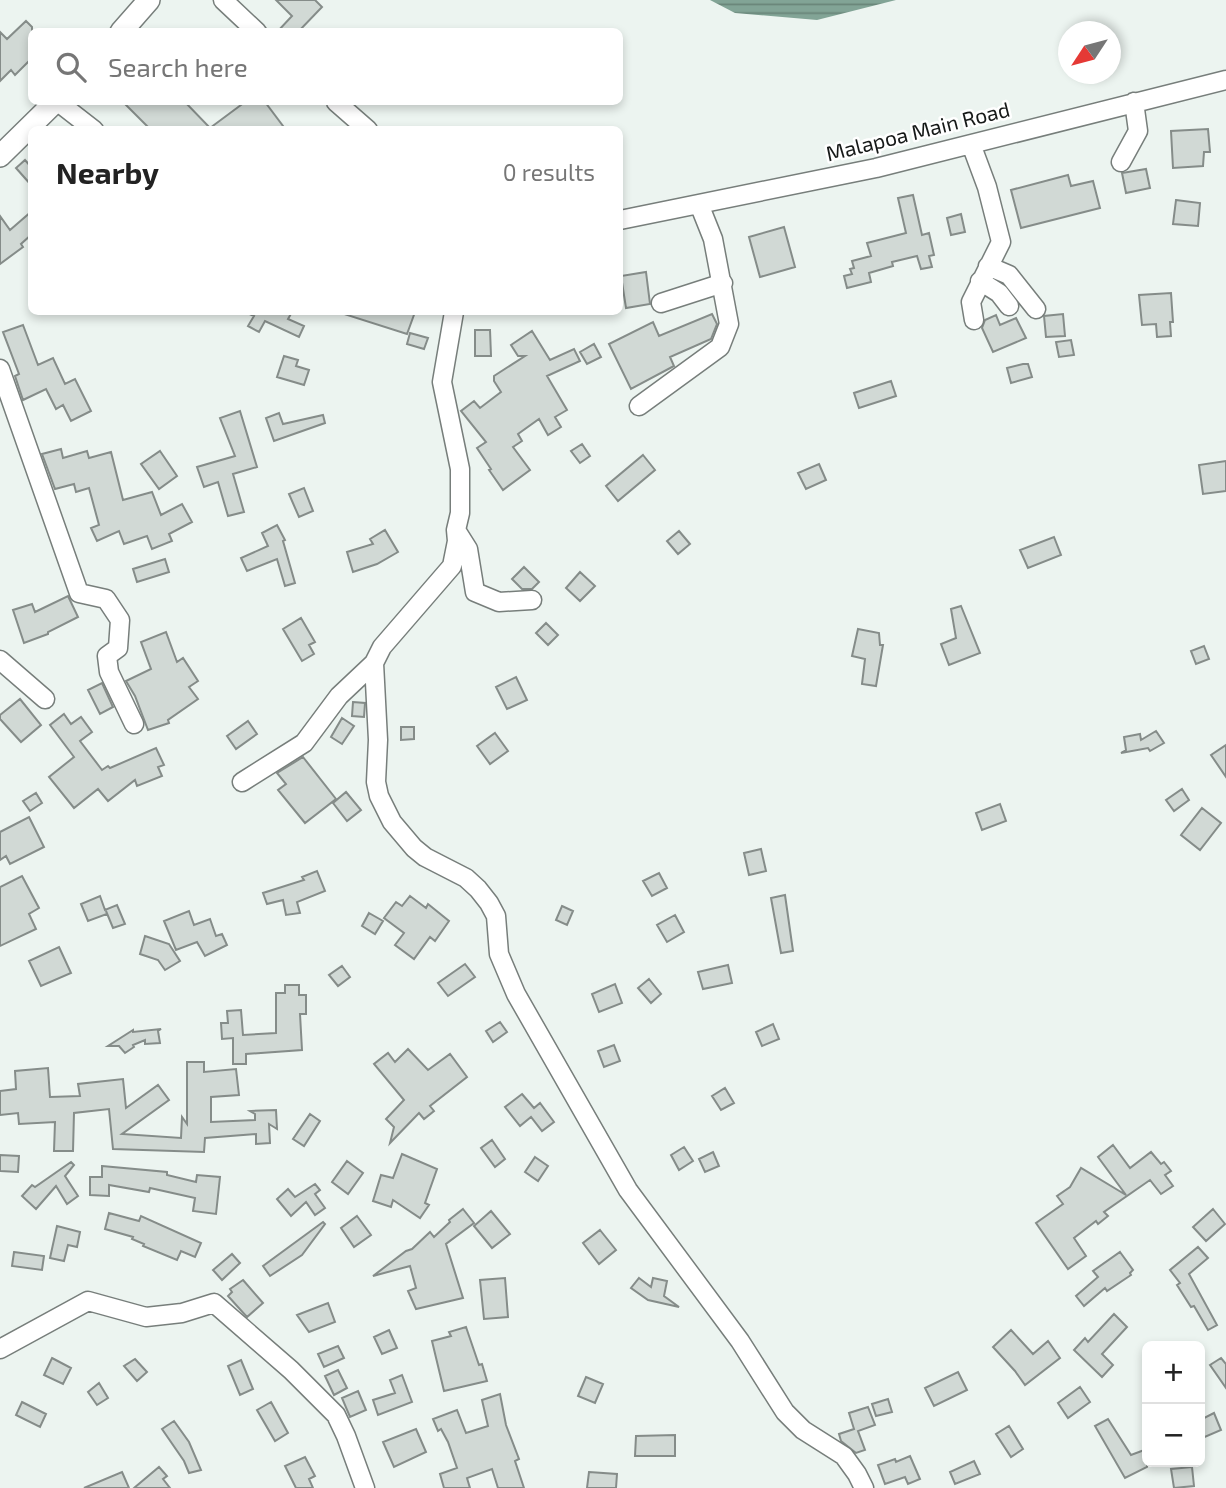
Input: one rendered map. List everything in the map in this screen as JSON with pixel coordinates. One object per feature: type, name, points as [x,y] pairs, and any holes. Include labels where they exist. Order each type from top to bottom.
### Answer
[{"type":"main road","points":[[124,28],[149,0]]},
{"type":"main road","points":[[32,126],[54,105]]},
{"type":"main road","points":[[0,156],[28,129]]},
{"type":"street","points":[[223,0],[253,28]]},
{"type":"street","name":"Malapoa Main Road","points":[[623,219],[876,168],[1226,80]]},
{"type":"street","points":[[1121,162],[1138,131],[1135,102]]},
{"type":"street","points":[[61,105],[89,126]]},
{"type":"street","points":[[339,105],[363,126]]},
{"type":"street","points":[[971,144],[987,187],[1001,242],[971,302],[974,320]]},
{"type":"street","points":[[639,406],[720,347],[729,324],[713,239],[699,204]]},
{"type":"street","points":[[984,274],[1009,306]]},
{"type":"street","points":[[984,274],[1009,275],[1035,309]]},
{"type":"street","points":[[661,303],[723,284]]},
{"type":"street","points":[[242,782],[304,743],[339,696],[374,663],[382,647],[452,566],[460,513],[460,469],[442,382],[453,315]]},
{"type":"street","points":[[0,369],[79,593],[106,599],[120,620],[118,648],[107,656],[109,672],[134,724]]},
{"type":"street","points":[[456,530],[468,549],[475,592],[499,602],[531,600]]},
{"type":"street","points":[[0,660],[45,699]]},
{"type":"street","points":[[374,663],[379,740],[376,782],[383,807],[402,836],[414,848],[425,857],[466,878],[489,903],[496,916],[499,954],[516,993],[628,1191],[740,1341],[785,1412],[803,1430],[844,1456],[864,1488]]},
{"type":"street","points":[[0,1349],[88,1301],[146,1317],[181,1313],[215,1303],[291,1370],[336,1415],[365,1488]]},
{"type":"shaded area","points":[[710,0],[896,0],[817,20],[735,13]]},
{"type":"building","points":[[276,0],[315,0],[322,7],[302,28],[281,28],[292,16]]},
{"type":"building","points":[[26,21],[32,27],[28,28],[28,62],[15,75],[11,70],[0,81],[0,32],[7,39]]},
{"type":"building","points":[[126,105],[188,105],[208,126],[147,126]]},
{"type":"building","points":[[241,105],[267,105],[283,126],[213,126]]},
{"type":"building","points":[[1208,129],[1210,152],[1204,152],[1203,166],[1173,168],[1171,131]]},
{"type":"building","points":[[25,160],[28,163],[28,182],[16,168]]},
{"type":"building","points":[[1146,169],[1150,188],[1126,193],[1122,173]]},
{"type":"building","points":[[1068,175],[1071,186],[1093,181],[1100,208],[1021,228],[1011,190]]},
{"type":"building","points":[[913,195],[922,235],[929,233],[934,255],[929,256],[932,267],[921,269],[917,256],[892,262],[893,266],[869,273],[871,282],[847,288],[844,276],[852,274],[852,261],[871,256],[867,243],[906,233],[898,198]]},
{"type":"building","points":[[1176,200],[1200,203],[1198,226],[1173,224]]},
{"type":"building","points":[[28,214],[28,238],[21,244],[23,247],[0,264],[0,216],[10,230]]},
{"type":"building","points":[[961,214],[965,232],[951,235],[947,218]]},
{"type":"building","points":[[784,227],[795,267],[760,277],[749,237]]},
{"type":"building","points":[[646,272],[650,304],[626,308],[623,276]]},
{"type":"building","points":[[1171,293],[1171,336],[1157,337],[1156,324],[1142,325],[1139,295]]},
{"type":"building","points":[[712,314],[717,324],[711,339],[670,357],[674,366],[631,389],[609,344],[653,322],[659,336]]},
{"type":"building","points":[[1063,314],[1065,336],[1046,337],[1044,316]]},
{"type":"building","points":[[252,315],[290,315],[288,319],[304,326],[299,337],[265,321],[259,332],[248,326],[254,316]]},
{"type":"building","points":[[347,315],[414,315],[407,334]]},
{"type":"building","points":[[996,315],[1000,325],[1016,318],[1026,338],[993,352],[982,328],[985,320]]},
{"type":"building","points":[[23,325],[38,365],[53,358],[65,384],[75,379],[91,411],[71,421],[63,405],[56,409],[46,389],[23,400],[15,376],[19,374],[3,332]]},
{"type":"building","points":[[475,330],[490,330],[491,356],[475,356]]},
{"type":"building","points":[[532,331],[550,360],[574,349],[580,361],[547,376],[567,410],[555,417],[561,427],[548,435],[539,419],[518,434],[522,441],[513,447],[530,470],[503,490],[477,448],[486,442],[461,411],[474,401],[480,408],[501,392],[494,376],[525,356],[518,356],[511,345]]},
{"type":"building","points":[[410,333],[428,338],[424,349],[407,344]]},
{"type":"building","points":[[1071,340],[1074,355],[1059,357],[1056,342]]},
{"type":"building","points":[[594,344],[601,357],[587,364],[580,352]]},
{"type":"building","points":[[284,356],[298,360],[296,366],[309,370],[304,385],[277,377]]},
{"type":"building","points":[[1028,364],[1032,377],[1011,383],[1007,368]]},
{"type":"building","points":[[891,381],[896,396],[859,408],[854,393]]},
{"type":"building","points":[[240,411],[257,467],[233,474],[244,512],[228,516],[218,482],[204,487],[197,467],[235,456],[220,418]]},
{"type":"building","points":[[279,413],[283,424],[323,415],[325,423],[274,441],[266,418]]},
{"type":"building","points":[[582,444],[590,456],[580,463],[571,451]]},
{"type":"building","points":[[61,449],[63,458],[87,451],[89,458],[111,452],[123,500],[152,492],[161,515],[182,504],[192,522],[169,534],[172,541],[152,549],[147,536],[124,544],[119,531],[97,541],[91,528],[99,525],[89,488],[76,492],[74,484],[55,489],[42,454]]},
{"type":"building","points":[[160,451],[177,476],[159,489],[141,464]]},
{"type":"building","points":[[643,455],[655,470],[618,501],[606,486]]},
{"type":"building","points":[[1226,461],[1226,491],[1203,494],[1199,465]]},
{"type":"building","points":[[819,464],[826,480],[806,489],[798,473]]},
{"type":"building","points":[[304,488],[313,511],[299,517],[289,494]]},
{"type":"building","points":[[277,525],[285,540],[283,541],[295,583],[285,586],[277,559],[247,571],[241,558],[268,546],[262,533]]},
{"type":"building","points":[[385,530],[398,552],[377,564],[353,572],[347,552],[373,544],[370,539]]},
{"type":"building","points":[[679,531],[690,544],[678,554],[667,541]]},
{"type":"building","points":[[1054,537],[1061,555],[1028,568],[1020,550]]},
{"type":"building","points":[[165,559],[169,572],[137,582],[133,569]]},
{"type":"building","points":[[524,567],[539,582],[532,589],[522,589],[512,579]]},
{"type":"building","points":[[580,572],[595,586],[580,601],[566,588]]},
{"type":"building","points":[[68,596],[78,617],[48,634],[24,643],[13,610],[32,604],[35,612]]},
{"type":"building","points":[[961,606],[980,653],[949,665],[941,644],[956,638],[951,609]]},
{"type":"building","points":[[301,618],[315,642],[309,645],[314,654],[302,661],[283,629]]},
{"type":"building","points":[[546,623],[558,635],[548,645],[536,633]]},
{"type":"building","points":[[858,629],[879,633],[880,645],[883,645],[876,686],[862,684],[865,659],[852,656]]},
{"type":"building","points":[[166,632],[177,662],[183,658],[198,681],[189,687],[198,699],[168,720],[169,723],[148,730],[126,681],[151,669],[141,642]]},
{"type":"building","points":[[1204,646],[1209,659],[1196,664],[1191,651]]},
{"type":"building","points":[[516,677],[527,700],[507,709],[496,687]]},
{"type":"building","points":[[102,683],[113,707],[100,714],[88,690]]},
{"type":"building","points":[[20,699],[41,725],[21,742],[0,719],[0,715]]},
{"type":"building","points":[[353,702],[365,703],[364,717],[352,716]]},
{"type":"building","points":[[64,714],[71,724],[81,717],[92,732],[80,741],[102,770],[156,748],[164,765],[158,767],[162,776],[137,786],[135,780],[108,801],[98,789],[74,808],[49,777],[74,757],[50,725]]},
{"type":"building","points":[[342,718],[354,726],[342,744],[331,737]]},
{"type":"building","points":[[248,721],[257,734],[236,749],[227,736]]},
{"type":"building","points":[[401,727],[414,727],[414,739],[401,740]]},
{"type":"building","points":[[1156,731],[1164,743],[1150,751],[1148,748],[1121,753],[1126,750],[1124,737],[1140,734],[1141,740]]},
{"type":"building","points":[[495,733],[508,751],[490,764],[477,746]]},
{"type":"building","points":[[1226,745],[1226,777],[1211,755]]},
{"type":"building","points":[[303,757],[336,799],[305,823],[278,790],[286,784],[277,773]]},
{"type":"building","points":[[1182,789],[1189,800],[1174,811],[1166,800]]},
{"type":"building","points":[[346,792],[361,810],[347,821],[333,803]]},
{"type":"building","points":[[36,793],[42,803],[30,811],[23,801]]},
{"type":"building","points":[[1000,804],[1006,821],[982,830],[976,813]]},
{"type":"building","points":[[1202,808],[1221,823],[1200,850],[1181,835]]},
{"type":"building","points":[[29,817],[44,847],[10,864],[6,856],[0,860],[0,832]]},
{"type":"building","points":[[761,849],[766,871],[749,875],[744,853]]},
{"type":"building","points":[[317,871],[325,891],[297,902],[300,913],[286,915],[283,900],[267,904],[263,893],[304,880],[302,877]]},
{"type":"building","points":[[659,873],[667,888],[652,896],[643,881]]},
{"type":"building","points":[[22,876],[39,908],[29,914],[36,929],[0,946],[0,887]]},
{"type":"building","points":[[785,895],[793,951],[781,953],[771,898]]},
{"type":"building","points":[[100,896],[105,910],[117,905],[125,924],[113,928],[106,911],[107,914],[88,921],[81,904]]},
{"type":"building","points":[[410,896],[426,908],[428,904],[449,921],[435,941],[430,937],[414,959],[395,945],[404,933],[384,918],[396,902],[402,906]]},
{"type":"building","points":[[562,906],[573,911],[567,925],[556,920]]},
{"type":"building","points":[[189,911],[194,925],[210,919],[216,936],[222,934],[227,945],[205,956],[197,942],[176,950],[164,921]]},
{"type":"building","points":[[369,913],[383,921],[375,934],[362,926]]},
{"type":"building","points":[[675,915],[684,932],[667,942],[657,925]]},
{"type":"building","points":[[145,936],[169,944],[180,961],[165,970],[158,960],[140,954]]},
{"type":"building","points":[[59,947],[71,973],[41,986],[29,961]]},
{"type":"building","points":[[465,964],[475,977],[448,996],[438,983]]},
{"type":"building","points":[[728,965],[732,983],[703,989],[698,972]]},
{"type":"building","points":[[342,966],[350,977],[338,986],[329,975]]},
{"type":"building","points":[[649,979],[661,994],[651,1003],[638,988]]},
{"type":"building","points":[[615,984],[622,1003],[599,1012],[592,994]]},
{"type":"building","points":[[285,985],[299,985],[299,995],[306,995],[306,1014],[300,1014],[302,1050],[246,1054],[246,1064],[233,1064],[233,1038],[222,1039],[221,1023],[228,1023],[227,1011],[241,1010],[243,1035],[276,1033],[276,993],[285,993]]},
{"type":"building","points":[[500,1022],[507,1032],[493,1042],[486,1031]]},
{"type":"building","points":[[773,1024],[779,1039],[762,1046],[756,1032]]},
{"type":"building","points":[[161,1029],[158,1031],[160,1043],[145,1044],[145,1040],[133,1045],[134,1047],[125,1053],[119,1046],[108,1046],[133,1030]]},
{"type":"building","points":[[614,1045],[620,1061],[604,1067],[598,1051]]},
{"type":"building","points":[[408,1049],[428,1070],[450,1054],[467,1077],[430,1106],[434,1111],[424,1119],[419,1113],[390,1143],[394,1127],[386,1119],[404,1100],[374,1064],[388,1053],[395,1062]]},
{"type":"building","points":[[187,1062],[204,1062],[204,1072],[236,1069],[239,1095],[211,1097],[211,1122],[255,1120],[255,1114],[250,1111],[276,1110],[277,1129],[269,1124],[270,1143],[256,1144],[256,1134],[205,1138],[204,1152],[113,1149],[109,1109],[74,1113],[73,1151],[54,1151],[55,1122],[19,1124],[18,1113],[0,1115],[0,1091],[16,1089],[15,1071],[48,1068],[50,1097],[80,1096],[78,1084],[123,1079],[126,1108],[158,1085],[169,1100],[122,1134],[181,1138],[182,1117],[187,1124]]},
{"type":"building","points":[[725,1088],[734,1103],[721,1110],[712,1096]]},
{"type":"building","points":[[522,1094],[534,1108],[540,1103],[554,1122],[542,1131],[531,1117],[520,1126],[505,1107]]},
{"type":"building","points":[[310,1114],[320,1121],[304,1146],[293,1139]]},
{"type":"building","points":[[492,1140],[505,1159],[495,1167],[481,1148]]},
{"type":"building","points":[[1113,1145],[1130,1168],[1151,1152],[1171,1171],[1165,1175],[1173,1186],[1161,1194],[1150,1180],[1104,1212],[1108,1216],[1098,1224],[1096,1221],[1074,1238],[1086,1256],[1068,1269],[1036,1223],[1063,1204],[1057,1196],[1070,1187],[1081,1168],[1126,1195],[1098,1157]]},
{"type":"building","points":[[684,1147],[693,1161],[679,1170],[671,1155]]},
{"type":"building","points":[[713,1152],[719,1166],[705,1172],[699,1159]]},
{"type":"building","points":[[402,1154],[437,1169],[425,1203],[429,1205],[420,1218],[393,1200],[391,1207],[373,1201],[381,1175],[393,1178]]},
{"type":"building","points":[[0,1155],[19,1156],[18,1172],[0,1171]]},
{"type":"building","points":[[535,1157],[548,1166],[538,1181],[525,1172]]},
{"type":"building","points":[[347,1161],[363,1173],[348,1194],[332,1182]]},
{"type":"building","points":[[71,1162],[74,1165],[65,1176],[78,1196],[67,1204],[56,1186],[36,1209],[22,1196],[32,1185],[35,1187]]},
{"type":"building","points":[[102,1166],[167,1172],[167,1175],[196,1182],[197,1175],[220,1177],[216,1214],[193,1211],[195,1198],[150,1188],[149,1192],[109,1185],[109,1196],[90,1195],[90,1177],[102,1177]]},
{"type":"building","points":[[315,1184],[320,1190],[315,1194],[325,1208],[315,1215],[306,1202],[291,1216],[277,1199],[288,1189],[295,1197]]},
{"type":"building","points":[[463,1209],[474,1223],[446,1244],[463,1298],[416,1309],[408,1291],[416,1288],[410,1266],[373,1276],[412,1249],[430,1232],[434,1237]]},
{"type":"building","points":[[1213,1209],[1225,1224],[1206,1241],[1193,1227]]},
{"type":"building","points":[[491,1211],[510,1234],[492,1248],[474,1226]]},
{"type":"building","points":[[109,1213],[139,1221],[141,1216],[201,1243],[195,1257],[181,1251],[177,1260],[143,1246],[144,1244],[132,1239],[133,1237],[105,1229]]},
{"type":"building","points":[[357,1216],[371,1235],[354,1247],[341,1228]]},
{"type":"building","points":[[323,1222],[325,1224],[302,1255],[270,1276],[263,1266]]},
{"type":"building","points":[[57,1226],[80,1232],[77,1247],[68,1245],[64,1261],[50,1258]]},
{"type":"building","points":[[600,1230],[616,1250],[599,1264],[583,1243]]},
{"type":"building","points":[[1198,1247],[1208,1258],[1189,1274],[1217,1325],[1208,1330],[1177,1285],[1180,1283],[1170,1270]]},
{"type":"building","points":[[14,1252],[44,1256],[42,1270],[12,1266]]},
{"type":"building","points":[[1120,1252],[1133,1270],[1131,1275],[1107,1291],[1105,1288],[1084,1306],[1076,1296],[1098,1277],[1093,1271]]},
{"type":"building","points":[[232,1254],[240,1263],[222,1280],[213,1270]]},
{"type":"building","points":[[505,1278],[508,1317],[484,1319],[480,1280]]},
{"type":"building","points":[[639,1278],[651,1287],[653,1278],[667,1281],[664,1296],[679,1307],[648,1300],[631,1288]]},
{"type":"building","points":[[243,1280],[263,1303],[247,1317],[228,1296],[232,1292],[230,1289]]},
{"type":"building","points":[[328,1303],[335,1322],[309,1332],[297,1315]]},
{"type":"building","points":[[1114,1314],[1127,1327],[1102,1354],[1113,1365],[1102,1377],[1074,1350],[1085,1338],[1088,1342]]},
{"type":"building","points":[[466,1327],[487,1381],[444,1391],[432,1341],[451,1336],[449,1332]]},
{"type":"building","points":[[389,1330],[397,1348],[382,1354],[374,1337]]},
{"type":"building","points":[[1011,1330],[1033,1354],[1048,1341],[1060,1358],[1025,1385],[993,1347]]},
{"type":"building","points":[[338,1346],[344,1358],[324,1367],[318,1354]]},
{"type":"building","points":[[52,1358],[71,1368],[63,1384],[44,1375]]},
{"type":"building","points":[[1221,1358],[1226,1364],[1226,1388],[1210,1365]]},
{"type":"building","points":[[135,1359],[147,1372],[137,1381],[124,1366]]},
{"type":"building","points":[[241,1360],[253,1389],[240,1395],[228,1366]]},
{"type":"building","points":[[338,1370],[347,1388],[334,1395],[325,1376]]},
{"type":"building","points":[[958,1372],[967,1390],[934,1406],[925,1388]]},
{"type":"building","points":[[402,1375],[412,1402],[378,1415],[373,1400],[395,1393],[390,1380]]},
{"type":"building","points":[[586,1377],[603,1384],[595,1403],[578,1396]]},
{"type":"building","points":[[99,1383],[108,1398],[97,1405],[88,1392]]},
{"type":"building","points":[[1080,1387],[1090,1402],[1068,1418],[1058,1403]]},
{"type":"building","points":[[358,1391],[366,1410],[350,1417],[342,1398]]},
{"type":"building","points":[[500,1394],[506,1425],[519,1459],[515,1461],[524,1488],[498,1488],[492,1469],[467,1478],[470,1488],[444,1488],[440,1474],[457,1468],[448,1442],[441,1429],[438,1431],[433,1419],[457,1410],[466,1433],[488,1426],[482,1400]]},
{"type":"building","points":[[888,1399],[892,1412],[876,1416],[872,1404]]},
{"type":"building","points":[[22,1402],[46,1414],[40,1427],[16,1415]]},
{"type":"building","points":[[271,1402],[288,1433],[275,1441],[257,1410]]},
{"type":"building","points":[[868,1407],[875,1425],[858,1431],[865,1450],[856,1453],[841,1441],[839,1434],[854,1429],[849,1413]]},
{"type":"building","points":[[1214,1413],[1221,1430],[1205,1437],[1205,1418]]},
{"type":"building","points":[[1108,1419],[1131,1455],[1142,1451],[1142,1467],[1147,1467],[1125,1478],[1095,1426]]},
{"type":"building","points":[[174,1421],[189,1442],[201,1470],[189,1473],[162,1429]]},
{"type":"building","points":[[1009,1426],[1023,1449],[1011,1457],[996,1434]]},
{"type":"building","points":[[416,1429],[426,1452],[394,1467],[383,1442]]},
{"type":"building","points":[[675,1435],[675,1456],[635,1456],[636,1436]]},
{"type":"building","points":[[910,1456],[920,1479],[908,1484],[905,1477],[885,1484],[878,1465]]},
{"type":"building","points":[[305,1457],[315,1476],[309,1479],[313,1488],[296,1488],[285,1466]]},
{"type":"building","points":[[974,1461],[980,1474],[955,1484],[950,1472]]},
{"type":"building","points":[[159,1467],[167,1476],[163,1479],[170,1488],[134,1488]]},
{"type":"building","points":[[1192,1467],[1194,1486],[1174,1488],[1171,1469]]},
{"type":"building","points":[[122,1472],[129,1488],[84,1488]]},
{"type":"building","points":[[589,1472],[617,1474],[616,1488],[587,1488]]}]
